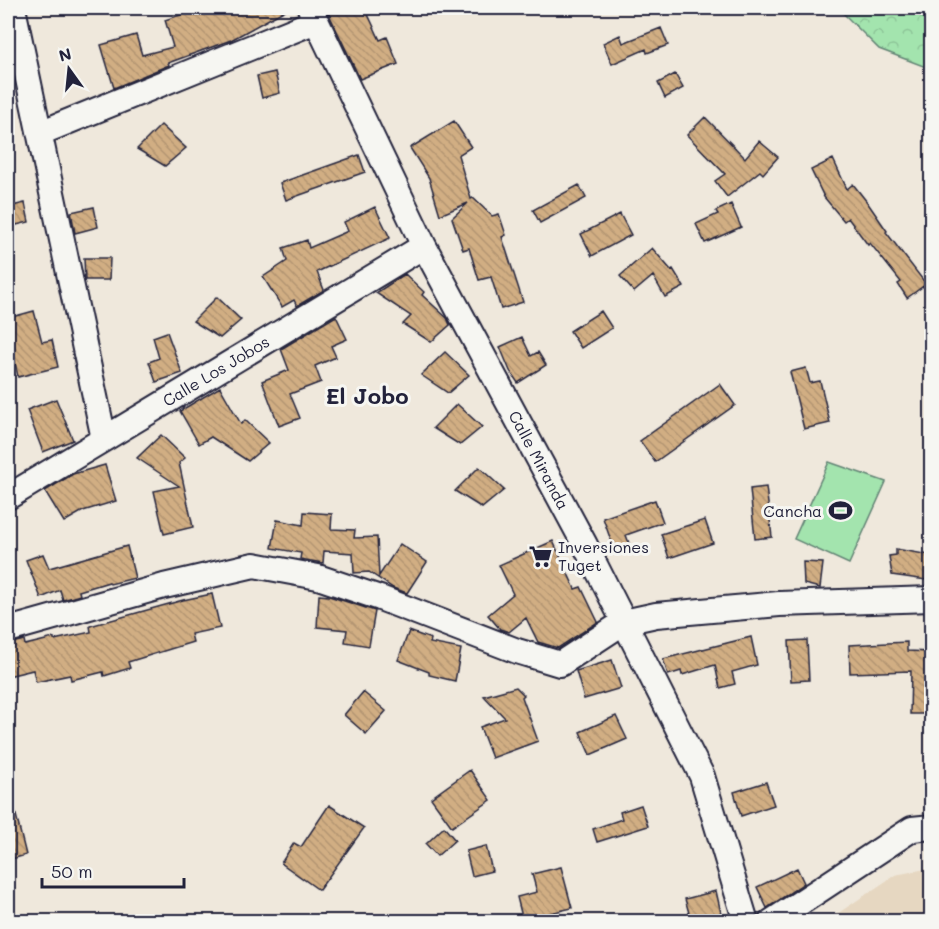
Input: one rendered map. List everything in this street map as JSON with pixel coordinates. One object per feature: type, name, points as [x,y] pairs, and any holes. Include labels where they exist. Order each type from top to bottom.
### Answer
[{"type":"street","points":[[13,8],[104,439]]},
{"type":"street","points":[[40,133],[313,14]]},
{"type":"street","name":"Calle Miranda","points":[[313,14],[424,246],[585,545],[702,776],[746,921]]},
{"type":"street","name":"Calle Los Jobos","points":[[8,497],[424,246]]},
{"type":"street","points":[[8,630],[164,586],[254,565],[318,577],[380,598],[517,651],[560,664],[624,622],[656,615],[779,604],[932,599]]},
{"type":"street","points":[[771,921],[912,829],[932,827]]},
{"type":"shaded area","points":[[931,868],[931,921],[825,922],[895,875]]},
{"type":"green space","points":[[835,8],[931,8],[931,69],[879,49],[841,11]]},
{"type":"green space","name":"Cancha","points":[[829,462],[886,482],[849,564],[794,539]]},
{"type":"building","points":[[201,8],[289,8],[231,40],[168,63],[169,65],[114,88],[101,45],[136,35],[142,55],[173,47],[165,20]]},
{"type":"building","points":[[326,8],[365,8],[380,40],[387,37],[398,64],[360,79]]},
{"type":"building","points":[[661,28],[668,45],[647,53],[646,49],[612,64],[603,43],[620,35],[623,43]]},
{"type":"building","points":[[275,72],[280,93],[262,98],[257,76]]},
{"type":"building","points":[[675,74],[683,88],[665,98],[658,83]]},
{"type":"building","points":[[705,117],[745,158],[759,141],[778,157],[763,174],[760,171],[727,197],[715,181],[725,174],[687,135]]},
{"type":"building","points":[[454,121],[471,147],[458,155],[471,199],[473,198],[492,216],[499,214],[506,235],[502,237],[523,302],[501,309],[491,277],[479,280],[469,248],[463,250],[452,218],[468,203],[440,215],[429,178],[410,148]]},
{"type":"building","points":[[161,125],[186,148],[165,166],[137,149]]},
{"type":"building","points":[[359,155],[365,172],[286,200],[280,183]]},
{"type":"building","points":[[833,159],[847,189],[853,184],[926,284],[907,298],[898,284],[901,282],[870,243],[868,245],[848,218],[844,221],[824,197],[811,170]]},
{"type":"building","points":[[579,185],[586,198],[540,223],[533,210]]},
{"type":"building","points":[[25,203],[29,222],[8,227],[8,207]]},
{"type":"building","points":[[731,204],[741,227],[705,243],[696,224],[718,214],[716,211]]},
{"type":"building","points":[[94,207],[98,227],[75,233],[71,212]]},
{"type":"building","points":[[375,207],[390,238],[317,272],[324,290],[297,306],[294,300],[282,307],[263,277],[287,261],[283,248],[307,240],[309,248],[348,231],[344,222]]},
{"type":"building","points":[[620,214],[631,235],[592,256],[581,234]]},
{"type":"building","points":[[652,248],[671,270],[673,269],[684,287],[665,297],[653,276],[634,292],[620,276]]},
{"type":"building","points":[[84,258],[110,258],[109,280],[85,280]]},
{"type":"building","points":[[405,274],[424,292],[422,295],[447,318],[450,325],[431,342],[403,324],[411,316],[376,293]]},
{"type":"building","points":[[217,297],[241,320],[220,338],[193,321]]},
{"type":"building","points":[[34,311],[42,342],[52,340],[58,367],[18,377],[8,330],[8,318]]},
{"type":"building","points":[[601,311],[612,328],[581,348],[570,331]]},
{"type":"building","points":[[336,316],[347,339],[331,346],[336,357],[315,366],[321,382],[290,394],[300,418],[279,426],[262,381],[289,370],[281,349]]},
{"type":"building","points":[[167,332],[182,373],[156,382],[149,362],[159,358],[153,337]]},
{"type":"building","points":[[522,337],[531,356],[538,352],[546,365],[518,383],[500,347]]},
{"type":"building","points":[[445,352],[469,375],[448,393],[421,375]]},
{"type":"building","points":[[806,368],[810,383],[820,381],[830,423],[804,429],[790,372]]},
{"type":"building","points":[[720,384],[735,405],[655,462],[640,441]]},
{"type":"building","points":[[220,387],[241,424],[245,420],[269,443],[248,461],[211,437],[199,444],[180,411]]},
{"type":"building","points":[[56,399],[73,440],[43,452],[27,410]]},
{"type":"building","points":[[457,404],[482,427],[460,445],[433,428]]},
{"type":"building","points":[[161,435],[185,458],[179,463],[193,527],[164,534],[154,491],[179,486],[137,458]]},
{"type":"building","points":[[105,465],[116,501],[83,511],[64,522],[45,491],[73,474]]},
{"type":"building","points":[[479,467],[504,490],[482,508],[455,491]]},
{"type":"building","points":[[766,487],[772,537],[755,539],[750,489]]},
{"type":"building","points":[[655,500],[663,522],[626,535],[630,546],[615,552],[603,518]]},
{"type":"building","points":[[304,512],[332,514],[331,529],[355,530],[354,538],[377,537],[379,576],[400,544],[427,562],[407,593],[393,588],[369,572],[354,573],[353,553],[324,551],[323,563],[300,559],[301,553],[272,548],[277,520],[303,525]]},
{"type":"building","points":[[705,520],[713,543],[669,558],[661,534]]},
{"type":"building","points":[[553,541],[575,589],[581,587],[598,622],[558,648],[538,642],[526,618],[509,632],[500,629],[488,615],[513,594],[499,565]]},
{"type":"building","points":[[127,546],[135,578],[110,584],[109,582],[79,591],[80,595],[63,600],[60,590],[41,598],[26,560],[43,554],[49,568]]},
{"type":"building","points":[[896,549],[930,555],[926,580],[892,575],[889,556],[896,555]]},
{"type":"building","points":[[803,562],[823,563],[820,588],[804,584]]},
{"type":"building","points":[[212,594],[220,628],[191,634],[193,642],[128,662],[130,668],[104,676],[103,672],[71,680],[70,675],[36,682],[33,670],[8,676],[8,644],[24,640],[25,645],[91,632],[90,626]]},
{"type":"building","points":[[319,595],[375,611],[369,646],[345,642],[347,630],[317,627]]},
{"type":"building","points":[[409,631],[431,639],[430,643],[461,649],[455,681],[429,675],[429,672],[398,660]]},
{"type":"building","points":[[751,637],[757,665],[732,672],[735,684],[720,688],[715,665],[682,675],[681,671],[668,675],[663,659]]},
{"type":"building","points":[[807,640],[809,680],[791,681],[789,641]]},
{"type":"building","points":[[907,642],[907,651],[932,652],[932,714],[910,714],[911,671],[850,673],[849,645]]},
{"type":"building","points":[[612,660],[621,688],[584,699],[576,671]]},
{"type":"building","points":[[516,687],[524,695],[522,697],[538,741],[492,758],[480,727],[505,718],[484,696]]},
{"type":"building","points":[[363,692],[386,711],[366,734],[344,715]]},
{"type":"building","points":[[616,716],[627,739],[590,755],[580,732]]},
{"type":"building","points":[[470,770],[491,800],[452,827],[431,798]]},
{"type":"building","points":[[766,782],[774,805],[741,816],[734,792]]},
{"type":"building","points":[[13,803],[26,855],[8,860],[8,804]]},
{"type":"building","points":[[329,805],[364,828],[319,890],[281,863],[294,843],[301,847]]},
{"type":"building","points":[[641,805],[648,826],[597,842],[593,829],[622,819],[620,812]]},
{"type":"building","points":[[444,827],[455,840],[437,856],[426,844]]},
{"type":"building","points":[[486,846],[492,871],[472,876],[466,851]]},
{"type":"building","points":[[561,867],[572,908],[537,916],[538,921],[523,921],[517,897],[537,892],[532,874]]},
{"type":"building","points":[[797,868],[804,883],[767,908],[757,887]]},
{"type":"building","points":[[716,891],[721,913],[691,920],[685,899]]},
{"type":"place","name":"Cancha","points":[[840,511]]},
{"type":"place","name":"Inversiones Tuget","points":[[540,556]]},
{"type":"district","name":"El Jobo","points":[[367,396]]}]
